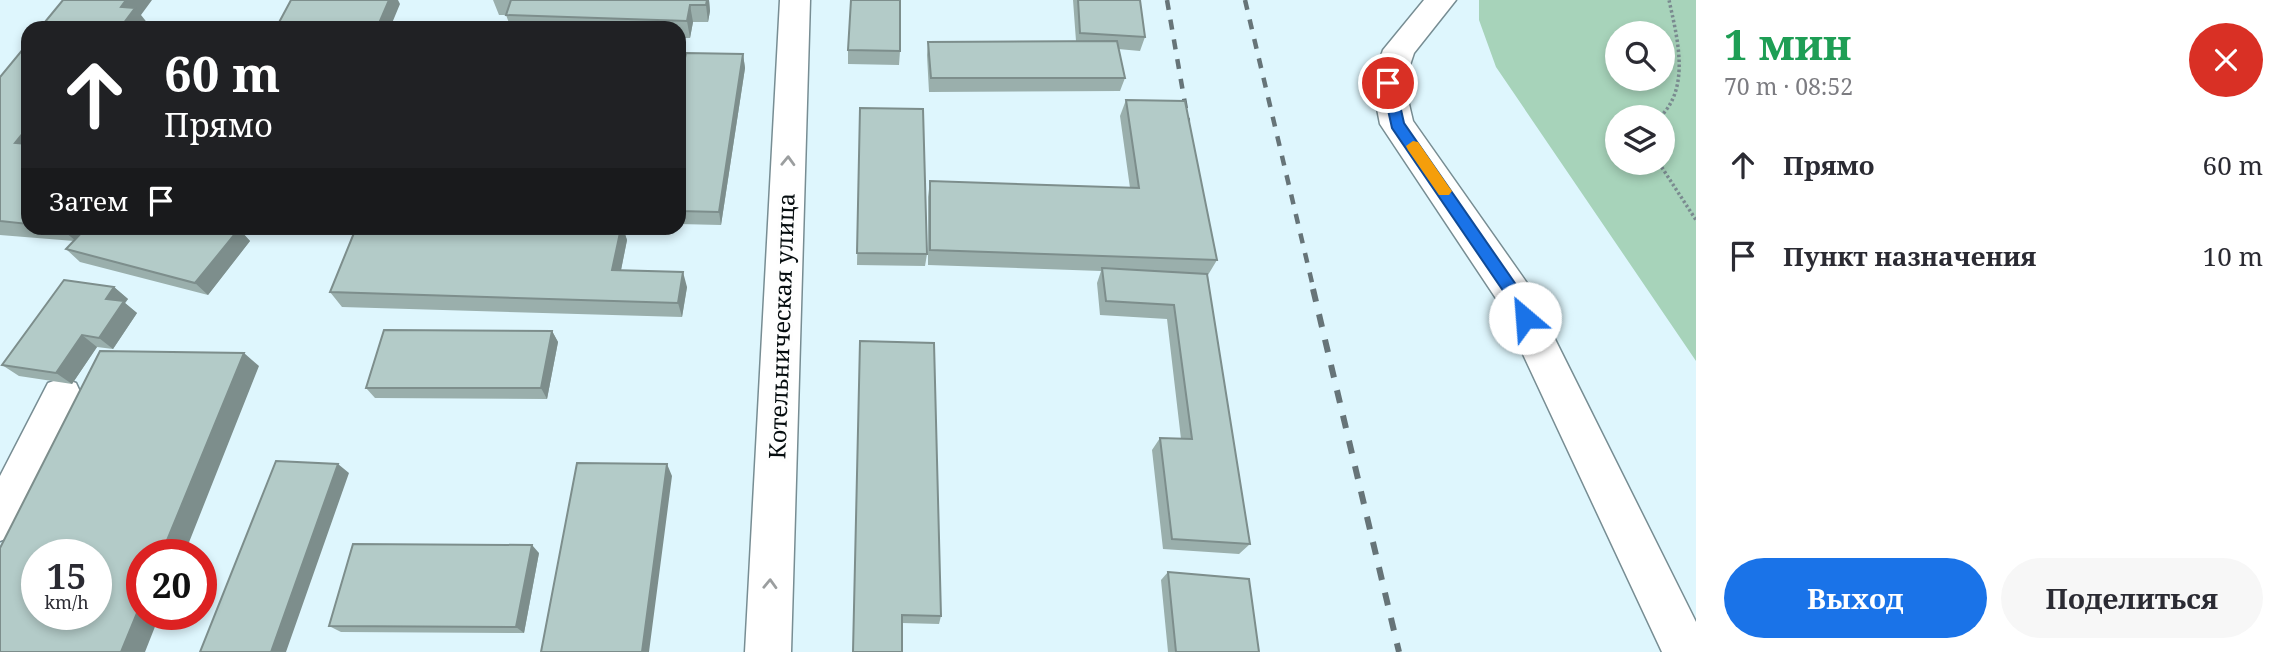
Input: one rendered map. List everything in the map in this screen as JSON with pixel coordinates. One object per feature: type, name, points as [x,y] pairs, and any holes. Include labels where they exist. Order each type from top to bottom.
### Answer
[{"type":"street","name":"Котельническая улица","points":[[768,652],[795,0]]},
{"type":"street","points":[[1441,0],[1399,50],[1388,83],[1397,124],[1514,294],[1686,652]]},
{"type":"street","points":[[0,520],[62,396]]},
{"type":"path","points":[[1669,0],[1676,31],[1679,84],[1672,105]]},
{"type":"path","points":[[1667,175],[1696,220]]},
{"type":"green space","points":[[1479,0],[1696,0],[1696,361],[1496,67],[1479,20]]},
{"type":"building","points":[[63,0],[126,0],[121,7],[135,8],[125,21],[46,21]]},
{"type":"building","points":[[291,0],[389,0],[380,21],[280,21]]},
{"type":"building","points":[[511,0],[707,0],[706,5],[690,5],[687,21],[506,15]]},
{"type":"building","points":[[851,0],[900,0],[900,51],[848,50]]},
{"type":"building","points":[[1078,0],[1140,0],[1145,37],[1080,33]]},
{"type":"building","points":[[1117,41],[1125,78],[931,78],[928,42]]},
{"type":"building","points":[[21,52],[21,136],[15,143],[21,143],[21,223],[0,221],[0,77]]},
{"type":"building","points":[[686,53],[743,54],[719,212],[686,211]]},
{"type":"building","points":[[1126,100],[1185,101],[1217,260],[930,250],[930,181],[1139,188]]},
{"type":"building","points":[[860,108],[923,109],[927,254],[857,253]]},
{"type":"building","points":[[79,235],[234,235],[195,283],[66,249]]},
{"type":"building","points":[[353,235],[620,235],[612,270],[683,272],[678,303],[330,292]]},
{"type":"building","points":[[1102,268],[1207,274],[1250,544],[1172,539],[1160,438],[1192,439],[1174,305],[1106,301]]},
{"type":"building","points":[[64,280],[114,287],[106,299],[124,301],[99,338],[82,335],[56,373],[2,365]]},
{"type":"building","points":[[384,330],[552,331],[541,388],[366,388]]},
{"type":"building","points":[[860,341],[934,343],[941,616],[902,615],[902,652],[853,652]]},
{"type":"building","points":[[100,351],[244,353],[168,539],[126,539],[126,630],[130,630],[121,652],[0,652],[0,548]]},
{"type":"building","points":[[276,461],[338,464],[271,652],[200,652],[209,630],[217,630],[217,609]]},
{"type":"building","points":[[577,463],[667,464],[642,652],[541,652]]},
{"type":"building","points":[[353,544],[532,545],[516,627],[329,626]]},
{"type":"building","points":[[1168,572],[1249,579],[1259,652],[1176,652]]},
{"type":"railway","points":[[1167,0],[1188,121]]},
{"type":"railway","points":[[1245,0],[1314,291]]},
{"type":"railway","points":[[1313,289],[1399,652]]},
{"type":"slow traffic","points":[[1413,146],[1444,191]]},
{"type":"route","points":[[1388,83],[1397,124],[1514,294],[1525,318]]}]
